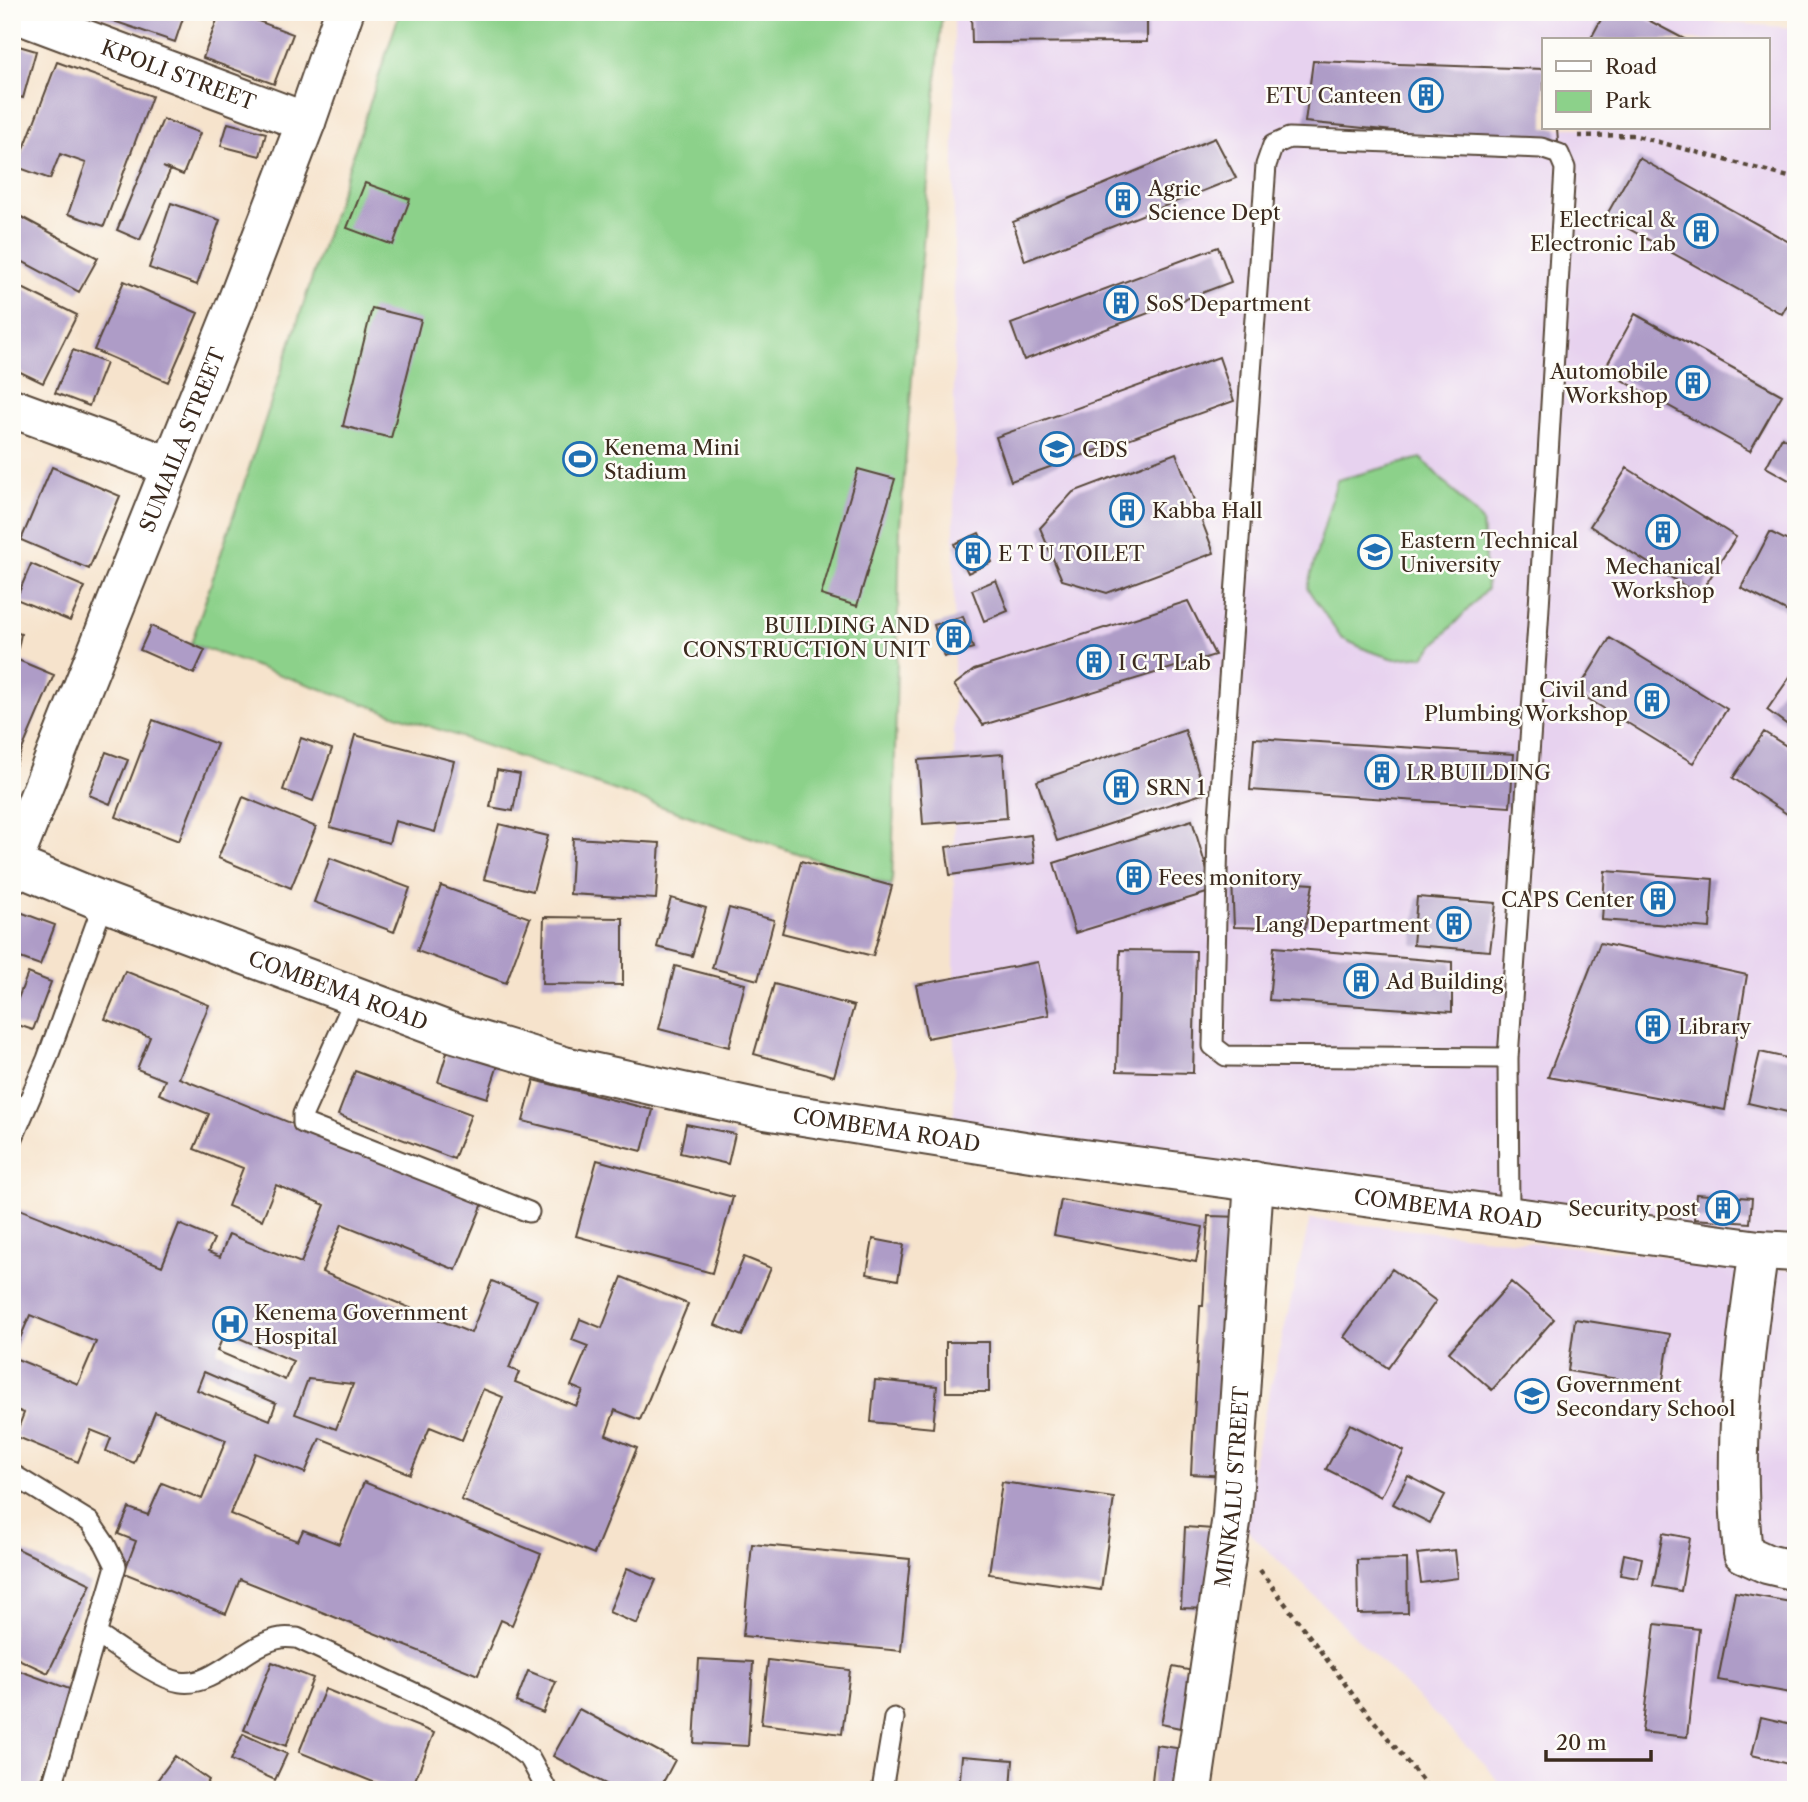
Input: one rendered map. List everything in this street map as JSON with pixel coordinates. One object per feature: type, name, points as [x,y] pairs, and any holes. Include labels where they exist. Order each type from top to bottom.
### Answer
[{"type":"street","name":"KPOLI STREET","points":[[12,12],[306,122]]},
{"type":"street","name":"SUMAILA STREET","points":[[12,864],[238,299],[306,122],[344,12]]},
{"type":"street","points":[[12,408],[170,466]]},
{"type":"street","name":"COMBEMA ROAD","points":[[12,864],[104,902],[448,1031],[564,1066],[765,1110],[1031,1152],[1777,1251]]},
{"type":"street","name":"MINKALU STREET","points":[[1192,1790],[1232,1516],[1254,1181]]},
{"type":"street","points":[[1777,1251],[1745,1347],[1740,1434],[1740,1527],[1743,1553],[1767,1564],[1796,1571]]},
{"type":"lane","points":[[1508,1058],[1226,1056],[1213,1046],[1218,832],[1266,165],[1273,145],[1289,138],[1542,148],[1559,154],[1565,168],[1538,624],[1508,1058],[1509,1215]]},
{"type":"lane","points":[[12,1140],[47,1059],[104,902]]},
{"type":"lane","points":[[356,996],[303,1114],[303,1123],[529,1212]]},
{"type":"lane","points":[[12,1474],[90,1522],[116,1566],[51,1790]]},
{"type":"lane","points":[[96,1634],[160,1675],[178,1682],[196,1683],[260,1646],[279,1638],[297,1638],[476,1722],[502,1737],[530,1759],[547,1790]]},
{"type":"lane","points":[[882,1790],[894,1717]]},
{"type":"path","points":[[1559,154],[1578,136],[1633,135],[1796,179]]},
{"type":"path","points":[[1232,1516],[1255,1563],[1357,1700],[1430,1790]]},
{"type":"shaded area","name":"Eastern Technical University","points":[[954,12],[1590,12],[1796,28],[1796,1256],[954,1143]]},
{"type":"shaded area","name":"Government Secondary School","points":[[1310,1219],[1796,1270],[1796,1790],[1504,1790],[1486,1765],[1239,1522]]},
{"type":"green space","name":"Kenema Mini Stadium","points":[[400,12],[942,12],[900,525],[892,886],[191,644]]},
{"type":"green space","points":[[1421,458],[1482,521],[1487,589],[1424,656],[1395,659],[1341,638],[1307,588],[1337,480]]},
{"type":"building","points":[[93,12],[185,12],[175,42]]},
{"type":"building","points":[[220,12],[234,12],[293,34],[274,84],[203,58]]},
{"type":"building","points":[[971,12],[1147,12],[1147,42],[972,43]]},
{"type":"building","points":[[1605,12],[1633,12],[1682,38],[1591,38]]},
{"type":"building","points":[[12,44],[36,51],[23,98],[12,95]]},
{"type":"building","name":"ETU Canteen","points":[[1313,61],[1542,69],[1542,130],[1557,130],[1558,141],[1423,134],[1305,122]]},
{"type":"building","points":[[57,62],[152,96],[104,226],[68,214],[86,163],[60,154],[50,179],[17,167]]},
{"type":"building","points":[[12,109],[21,112],[13,137],[12,137]]},
{"type":"building","points":[[163,119],[200,133],[183,175],[163,167],[170,171],[140,240],[117,230]]},
{"type":"building","points":[[228,123],[266,133],[260,156],[221,146]]},
{"type":"building","name":"Agric Science Dept","points":[[1215,138],[1236,178],[1025,261],[1013,222]]},
{"type":"building","name":"Electrical & Electronic Lab","points":[[1639,158],[1796,246],[1796,289],[1782,314],[1606,216]]},
{"type":"building","points":[[365,183],[410,199],[393,245],[347,228]]},
{"type":"building","points":[[171,203],[220,220],[197,285],[149,268]]},
{"type":"building","points":[[14,213],[98,258],[79,292],[12,256]]},
{"type":"building","name":"SoS Department","points":[[1218,247],[1231,282],[1024,360],[1011,324]]},
{"type":"building","points":[[124,281],[198,313],[168,382],[94,350]]},
{"type":"building","points":[[12,283],[77,315],[43,383],[12,368]]},
{"type":"building","points":[[372,308],[421,320],[391,438],[343,426]]},
{"type":"building","name":"Automobile Workshop","points":[[1635,314],[1782,395],[1750,451],[1604,370]]},
{"type":"building","points":[[73,350],[106,363],[89,406],[55,393]]},
{"type":"building","points":[[1219,357],[1234,401],[1011,481],[996,437]]},
{"type":"building","points":[[1782,437],[1796,445],[1796,484],[1766,467]]},
{"type":"building","name":"Kabba Hall","points":[[1176,453],[1214,553],[1107,593],[1062,580],[1040,528],[1073,492]]},
{"type":"building","points":[[52,467],[120,496],[89,569],[21,540]]},
{"type":"building","name":"Mechanical Workshop","points":[[1627,468],[1736,537],[1699,595],[1590,526]]},
{"type":"building","points":[[858,469],[895,479],[857,606],[821,595]]},
{"type":"building","points":[[1770,532],[1796,545],[1796,616],[1741,588]]},
{"type":"building","name":"E T U TOILET","points":[[979,533],[992,562],[968,573],[954,544]]},
{"type":"building","points":[[31,564],[85,587],[70,621],[16,599]]},
{"type":"building","name":"BUILDING AND CONSTRUCTION UNIT","points":[[996,580],[1008,611],[984,621],[972,590]]},
{"type":"building","name":"I C T Lab","points":[[1188,601],[1215,655],[983,725],[954,685],[974,670]]},
{"type":"building","name":"BUILDING AND CONSTRUCTION UNIT","points":[[963,616],[973,648],[944,657],[934,625]]},
{"type":"building","points":[[151,626],[205,650],[194,674],[140,650]]},
{"type":"building","points":[[12,631],[21,634],[17,653],[12,651]]},
{"type":"building","name":"Civil and Plumbing Workshop","points":[[1610,638],[1727,709],[1693,763],[1577,692]]},
{"type":"building","points":[[18,660],[54,675],[12,773],[12,674]]},
{"type":"building","points":[[1796,668],[1796,731],[1767,710]]},
{"type":"building","points":[[153,720],[217,744],[179,841],[116,817]]},
{"type":"building","name":"SRN 1","points":[[1185,730],[1205,793],[1057,841],[1037,781]]},
{"type":"building","points":[[1764,732],[1796,752],[1796,820],[1733,778]]},
{"type":"building","points":[[355,735],[454,761],[435,832],[395,821],[389,843],[330,827]]},
{"type":"building","points":[[301,738],[332,749],[313,801],[283,790]]},
{"type":"building","name":"LR BUILDING","points":[[1254,738],[1514,754],[1510,807],[1250,790]]},
{"type":"building","points":[[106,752],[128,760],[110,804],[89,795]]},
{"type":"building","points":[[1003,754],[1007,818],[923,824],[918,760]]},
{"type":"building","points":[[497,770],[520,774],[513,811],[490,807]]},
{"type":"building","points":[[243,797],[316,827],[291,888],[218,858]]},
{"type":"building","name":"Fees monitory","points":[[1192,820],[1213,891],[1075,933],[1054,863]]},
{"type":"building","points":[[499,824],[548,836],[533,891],[484,879]]},
{"type":"building","points":[[1031,835],[1035,863],[950,875],[946,847]]},
{"type":"building","points":[[573,838],[660,843],[656,899],[570,894]]},
{"type":"building","points":[[330,858],[410,888],[394,932],[314,902]]},
{"type":"building","points":[[801,861],[892,886],[873,956],[782,933]]},
{"type":"building","name":"CAPS Center","points":[[1605,871],[1713,879],[1710,928],[1602,920]]},
{"type":"building","points":[[1232,879],[1313,884],[1305,929],[1234,927]]},
{"type":"building","points":[[441,886],[530,918],[506,983],[417,951]]},
{"type":"building","name":"Lang Department","points":[[1417,897],[1496,903],[1490,951],[1413,945]]},
{"type":"building","points":[[671,898],[706,908],[692,956],[657,947]]},
{"type":"building","points":[[729,908],[774,920],[758,980],[712,968]]},
{"type":"building","points":[[12,909],[55,925],[40,965],[12,955]]},
{"type":"building","points":[[544,917],[623,918],[623,985],[542,984]]},
{"type":"building","name":"Library","points":[[1600,943],[1747,975],[1725,1110],[1548,1077]]},
{"type":"building","name":"Ad Building","points":[[1274,947],[1452,962],[1452,1012],[1269,1000]]},
{"type":"building","points":[[1120,950],[1196,951],[1193,1073],[1117,1071]]},
{"type":"building","points":[[1038,962],[1049,1015],[927,1038],[916,985]]},
{"type":"building","points":[[675,966],[745,984],[729,1047],[659,1029]]},
{"type":"building","name":"Kenema Government Hospital","points":[[125,971],[209,1005],[179,1078],[484,1201],[456,1270],[342,1224],[322,1272],[471,1333],[492,1281],[537,1300],[509,1368],[519,1372],[515,1382],[576,1406],[583,1391],[571,1386],[588,1346],[572,1340],[580,1319],[602,1328],[622,1277],[688,1304],[640,1420],[615,1410],[606,1435],[637,1448],[594,1554],[461,1500],[503,1397],[483,1389],[462,1440],[430,1427],[410,1474],[320,1438],[305,1473],[255,1453],[230,1514],[298,1541],[303,1530],[339,1544],[364,1482],[541,1554],[512,1625],[501,1620],[478,1675],[240,1579],[226,1614],[124,1573],[136,1541],[118,1534],[129,1508],[148,1515],[162,1483],[202,1499],[226,1440],[155,1412],[134,1463],[106,1451],[111,1438],[91,1430],[78,1462],[15,1436],[24,1413],[12,1408],[12,1357],[12,1206],[162,1266],[179,1224],[214,1239],[208,1252],[220,1257],[229,1234],[301,1263],[325,1205],[276,1185],[262,1220],[228,1206],[243,1168],[194,1149],[209,1114],[159,1094],[165,1080],[137,1069],[150,1037],[105,1019]],"holes":[[[30,1315],[96,1342],[78,1384],[12,1357]],[[225,1332],[293,1361],[285,1380],[217,1351]],[[204,1372],[276,1403],[270,1420],[197,1390]],[[308,1379],[353,1384],[336,1429],[295,1414]]]},
{"type":"building","points":[[28,973],[51,982],[33,1030],[12,1023],[12,1014]]},
{"type":"building","points":[[774,984],[854,1006],[834,1076],[754,1054]]},
{"type":"building","points":[[449,1046],[499,1062],[487,1098],[438,1082]]},
{"type":"building","points":[[1760,1052],[1796,1060],[1796,1114],[1748,1103]]},
{"type":"building","points":[[355,1071],[471,1114],[454,1159],[338,1115]]},
{"type":"building","points":[[534,1080],[653,1110],[642,1151],[523,1121]]},
{"type":"building","points":[[686,1124],[735,1134],[728,1164],[680,1153]]},
{"type":"building","points":[[597,1160],[733,1197],[712,1273],[576,1236]]},
{"type":"building","name":"Security post","points":[[1696,1194],[1752,1198],[1750,1223],[1694,1219]]},
{"type":"building","points":[[1061,1200],[1203,1227],[1196,1262],[1054,1235]]},
{"type":"building","points":[[1208,1216],[1243,1217],[1230,1476],[1191,1474]]},
{"type":"building","points":[[873,1239],[904,1245],[898,1280],[867,1274]]},
{"type":"building","points":[[744,1257],[771,1268],[742,1336],[715,1325]]},
{"type":"building","points":[[1392,1269],[1436,1301],[1388,1368],[1344,1337]]},
{"type":"building","points":[[1511,1282],[1554,1319],[1492,1390],[1449,1352]]},
{"type":"building","points":[[1575,1319],[1670,1334],[1662,1386],[1568,1371]]},
{"type":"building","points":[[946,1342],[989,1342],[989,1392],[946,1392]]},
{"type":"building","points":[[875,1380],[937,1386],[933,1428],[871,1422]]},
{"type":"building","points":[[1350,1424],[1404,1451],[1381,1497],[1326,1469]]},
{"type":"building","points":[[1408,1476],[1445,1495],[1430,1523],[1393,1504]]},
{"type":"building","points":[[1002,1482],[1114,1498],[1101,1590],[989,1574]]},
{"type":"building","points":[[1185,1527],[1213,1529],[1210,1609],[1181,1608]]},
{"type":"building","points":[[1663,1533],[1690,1538],[1681,1591],[1653,1586]]},
{"type":"building","points":[[752,1544],[910,1559],[901,1651],[743,1636]]},
{"type":"building","points":[[12,1546],[91,1584],[48,1673],[12,1656]]},
{"type":"building","points":[[1455,1550],[1458,1578],[1421,1583],[1417,1554]]},
{"type":"building","points":[[1624,1554],[1642,1558],[1638,1578],[1620,1575]]},
{"type":"building","points":[[1407,1559],[1408,1613],[1358,1614],[1357,1560]]},
{"type":"building","points":[[627,1568],[656,1580],[637,1624],[609,1612]]},
{"type":"building","points":[[1735,1592],[1796,1603],[1796,1694],[1718,1680]]},
{"type":"building","points":[[1655,1624],[1699,1629],[1687,1737],[1642,1732]]},
{"type":"building","points":[[699,1659],[753,1662],[748,1746],[694,1743]]},
{"type":"building","points":[[768,1660],[850,1670],[842,1734],[761,1724]]},
{"type":"building","points":[[272,1662],[313,1678],[286,1746],[244,1730]]},
{"type":"building","points":[[1173,1667],[1198,1672],[1185,1729],[1161,1724]]},
{"type":"building","points":[[12,1668],[75,1691],[37,1790],[12,1790]]},
{"type":"building","points":[[528,1671],[556,1682],[543,1713],[516,1702]]},
{"type":"building","points":[[325,1689],[434,1733],[411,1790],[393,1790],[299,1752]]},
{"type":"building","points":[[579,1709],[675,1760],[659,1790],[617,1790],[553,1756]]},
{"type":"building","points":[[1761,1717],[1796,1725],[1796,1766],[1752,1755]]},
{"type":"building","points":[[243,1734],[287,1754],[275,1780],[231,1760]]},
{"type":"building","points":[[1156,1745],[1183,1749],[1178,1790],[1151,1790]]},
{"type":"building","points":[[175,1756],[209,1780],[202,1790],[150,1790]]},
{"type":"building","points":[[962,1756],[1013,1760],[1011,1790],[959,1790]]},
{"type":"place","name":"ETU Canteen","points":[[1426,95]]},
{"type":"place","name":"Agric Science Dept","points":[[1123,200]]},
{"type":"place","name":"Electrical & Electronic Lab","points":[[1701,231]]},
{"type":"place","name":"SoS Department","points":[[1121,303]]},
{"type":"place","name":"Automobile Workshop","points":[[1693,383]]},
{"type":"place","name":"CDS","points":[[1057,449]]},
{"type":"place","name":"Kenema Mini Stadium","points":[[580,459]]},
{"type":"place","name":"Kabba Hall","points":[[1127,510]]},
{"type":"place","name":"Mechanical Workshop","points":[[1663,532]]},
{"type":"place","name":"Eastern Technical University","points":[[1375,552]]},
{"type":"place","name":"E T U TOILET","points":[[973,553]]},
{"type":"place","name":"BUILDING AND CONSTRUCTION UNIT","points":[[954,637]]},
{"type":"place","name":"I C T Lab","points":[[1094,662]]},
{"type":"place","name":"Civil and Plumbing Workshop","points":[[1652,701]]},
{"type":"place","name":"LR BUILDING","points":[[1382,772]]},
{"type":"place","name":"SRN 1","points":[[1121,787]]},
{"type":"place","name":"Fees monitory","points":[[1134,877]]},
{"type":"place","name":"CAPS Center","points":[[1658,899]]},
{"type":"place","name":"Lang Department","points":[[1454,924]]},
{"type":"place","name":"Ad Building","points":[[1361,981]]},
{"type":"place","name":"Library","points":[[1653,1026]]},
{"type":"place","name":"Security post","points":[[1723,1208]]},
{"type":"place","name":"Kenema Government Hospital","points":[[230,1324]]},
{"type":"place","name":"Government Secondary School","points":[[1532,1396]]}]
